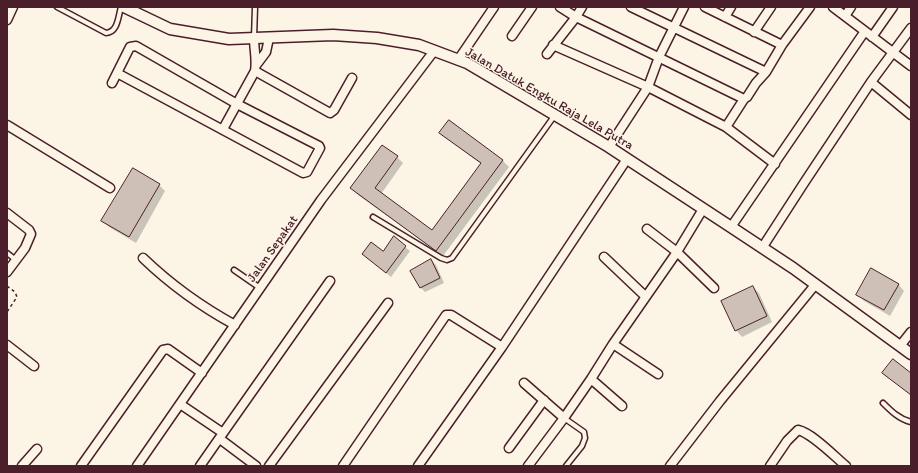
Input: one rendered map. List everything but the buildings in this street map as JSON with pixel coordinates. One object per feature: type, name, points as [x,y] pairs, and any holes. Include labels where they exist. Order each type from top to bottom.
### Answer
[{"type":"street","points":[[7,20],[13,7]]},
{"type":"street","name":"Jalan Datuk Engku Raja Lela Putra","points":[[124,7],[170,29],[229,39],[333,35],[377,38],[419,45],[467,63],[609,147],[762,248],[911,354]]},
{"type":"street","points":[[458,60],[493,7]]},
{"type":"street","points":[[512,36],[532,7]]},
{"type":"street","points":[[560,7],[576,17],[744,99]]},
{"type":"street","points":[[546,54],[576,17],[582,7]]},
{"type":"street","points":[[631,7],[766,72]]},
{"type":"street","points":[[609,147],[648,87],[659,57],[684,7]]},
{"type":"street","points":[[704,7],[782,45]]},
{"type":"street","points":[[724,17],[731,7]]},
{"type":"street","points":[[754,32],[771,7]]},
{"type":"street","points":[[726,127],[744,99],[766,72],[782,45],[810,7]]},
{"type":"street","points":[[833,7],[911,66]]},
{"type":"street","points":[[845,16],[851,7]]},
{"type":"street","points":[[872,37],[893,7]]},
{"type":"street","points":[[762,248],[871,82],[911,28]]},
{"type":"street","points":[[731,227],[865,31]]},
{"type":"street","points":[[254,38],[256,68]]},
{"type":"street","points":[[223,129],[266,52],[269,38]]},
{"type":"street","points":[[553,45],[648,87],[726,127],[775,164]]},
{"type":"street","points":[[112,83],[117,73],[130,47],[136,46],[237,104],[319,146],[320,148],[307,172],[303,173],[117,73]]},
{"type":"street","name":"Jalan Sepakat","points":[[138,466],[321,200],[434,51]]},
{"type":"street","points":[[256,68],[330,113],[334,110],[352,78]]},
{"type":"street","points":[[871,82],[911,115]]},
{"type":"street","points":[[7,126],[110,188]]},
{"type":"street","points":[[418,466],[502,347],[627,159]]},
{"type":"street","points":[[528,466],[591,380],[645,296],[677,252],[703,209]]},
{"type":"street","points":[[7,213],[31,233],[29,241],[7,272]]},
{"type":"street","points":[[647,228],[677,252],[714,288]]},
{"type":"street","points":[[604,257],[645,296]]},
{"type":"street","points":[[143,258],[210,310],[235,325]]},
{"type":"street","points":[[200,466],[330,281]]},
{"type":"street","points":[[670,466],[720,401],[815,285]]},
{"type":"street","points":[[269,466],[388,303]]},
{"type":"street","points":[[343,466],[446,315],[451,315],[502,347]]},
{"type":"street","points":[[900,346],[911,332]]},
{"type":"street","points":[[613,344],[658,374]]},
{"type":"street","points":[[7,345],[34,366]]},
{"type":"street","points":[[81,466],[163,350],[168,349],[202,373]]},
{"type":"street","points":[[591,380],[622,406]]},
{"type":"street","points":[[524,383],[564,418]]},
{"type":"street","points":[[509,448],[544,400]]},
{"type":"street","points":[[180,404],[256,466]]},
{"type":"street","points":[[770,466],[787,441],[798,430],[802,431],[818,442],[846,466]]},
{"type":"street","points":[[22,466],[37,449]]},
{"type":"lane","points":[[58,7],[106,33],[112,32],[116,25],[121,7]]},
{"type":"lane","points":[[254,38],[255,7]]},
{"type":"lane","points":[[372,217],[441,258],[447,260],[452,258],[555,115]]},
{"type":"lane","points":[[7,253],[16,261]]},
{"type":"lane","points":[[234,270],[260,288]]},
{"type":"lane","points":[[882,403],[895,414],[911,422]]},
{"type":"lane","points":[[564,418],[584,432],[585,438],[582,446],[566,466]]},
{"type":"path","points":[[7,286],[15,292],[17,297],[7,312]]}]
